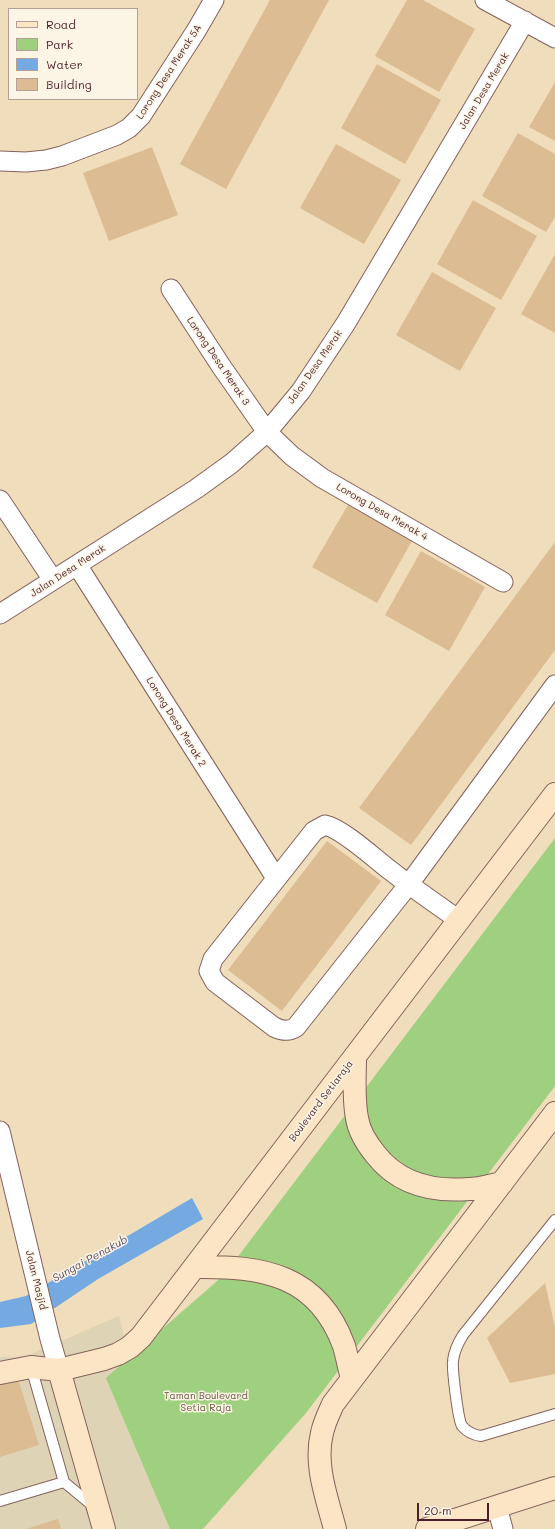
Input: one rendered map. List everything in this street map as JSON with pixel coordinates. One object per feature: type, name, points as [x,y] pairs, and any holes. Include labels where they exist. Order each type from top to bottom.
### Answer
[{"type":"street","name":"Lorong Desa Merak 5A","points":[[0,161],[26,162],[52,158],[117,135],[129,128],[141,116],[196,31],[214,0]]},
{"type":"street","points":[[485,0],[555,38]]},
{"type":"street","name":"Jalan Desa Merak","points":[[0,614],[196,488],[232,462],[267,432],[301,391],[346,323],[525,21]]},
{"type":"street","name":"Lorong Desa Merak 3","points":[[171,289],[221,366],[267,432]]},
{"type":"street","name":"Lorong Desa Merak 4","points":[[267,432],[292,456],[322,478],[504,582]]},
{"type":"street","points":[[0,500],[53,580]]},
{"type":"street","name":"Lorong Desa Merak 2","points":[[77,565],[276,878]]},
{"type":"street","points":[[459,920],[409,884],[337,829],[325,825],[314,831],[276,878],[213,959],[210,971],[215,982],[274,1027],[286,1031],[292,1030],[296,1027],[409,884],[555,685]]},
{"type":"street","name":"Boulevard Setiaraja","points":[[59,1370],[118,1354],[130,1347],[152,1325],[555,794]]},
{"type":"street","points":[[355,1057],[354,1089],[357,1119],[366,1142],[380,1160],[399,1176],[422,1187],[445,1190],[470,1189],[502,1183]]},
{"type":"street","points":[[335,1529],[320,1474],[319,1447],[322,1432],[333,1404],[555,1113]]},
{"type":"street","name":"Jalan Masjid","points":[[0,1131],[50,1339],[59,1370]]},
{"type":"street","points":[[195,1267],[252,1269],[272,1274],[290,1281],[311,1295],[325,1311],[336,1328],[344,1346],[352,1378]]},
{"type":"street","points":[[0,1373],[31,1367],[59,1370],[102,1521]]},
{"type":"street","points":[[427,1529],[555,1488]]},
{"type":"street","points":[[497,1507],[504,1529]]},
{"type":"lane","points":[[555,1220],[463,1335],[456,1345],[453,1361],[460,1422],[474,1435],[481,1436],[555,1414]]},
{"type":"lane","points":[[31,1367],[64,1482],[102,1521]]},
{"type":"lane","points":[[0,1501],[64,1482]]},
{"type":"shaded area","points":[[119,1316],[174,1529],[0,1529],[0,1357],[24,1357]]},
{"type":"green space","name":"Taman Boulevard Setia Raja","points":[[555,838],[555,1086],[306,1413],[203,1529],[170,1529],[106,1378],[224,1275]]},
{"type":"water","name":"Sungai Penakub","points":[[192,1198],[203,1219],[98,1279],[31,1324],[0,1328],[0,1302],[26,1296]]},
{"type":"building","points":[[270,0],[329,0],[226,189],[180,164]]},
{"type":"building","points":[[407,0],[423,0],[475,29],[439,92],[375,56]]},
{"type":"building","points":[[377,64],[441,100],[405,164],[341,128]]},
{"type":"building","points":[[555,82],[555,141],[529,127]]},
{"type":"building","points":[[518,133],[555,154],[555,217],[546,232],[482,196]]},
{"type":"building","points":[[336,144],[401,180],[364,244],[300,208]]},
{"type":"building","points":[[152,147],[178,215],[109,241],[83,173]]},
{"type":"building","points":[[473,200],[537,236],[501,300],[437,264]]},
{"type":"building","points":[[555,254],[555,333],[521,314]]},
{"type":"building","points":[[432,272],[496,308],[460,371],[396,335]]},
{"type":"building","points":[[349,503],[413,539],[377,603],[312,567]]},
{"type":"building","points":[[555,542],[555,650],[411,845],[359,808]]},
{"type":"building","points":[[421,551],[485,587],[449,651],[385,615]]},
{"type":"building","points":[[327,841],[381,881],[282,1011],[228,970]]},
{"type":"building","points":[[545,1283],[555,1327],[555,1374],[510,1383],[487,1338]]},
{"type":"building","points":[[17,1376],[39,1445],[0,1457],[0,1381]]},
{"type":"building","points":[[58,1519],[61,1529],[26,1529]]}]
